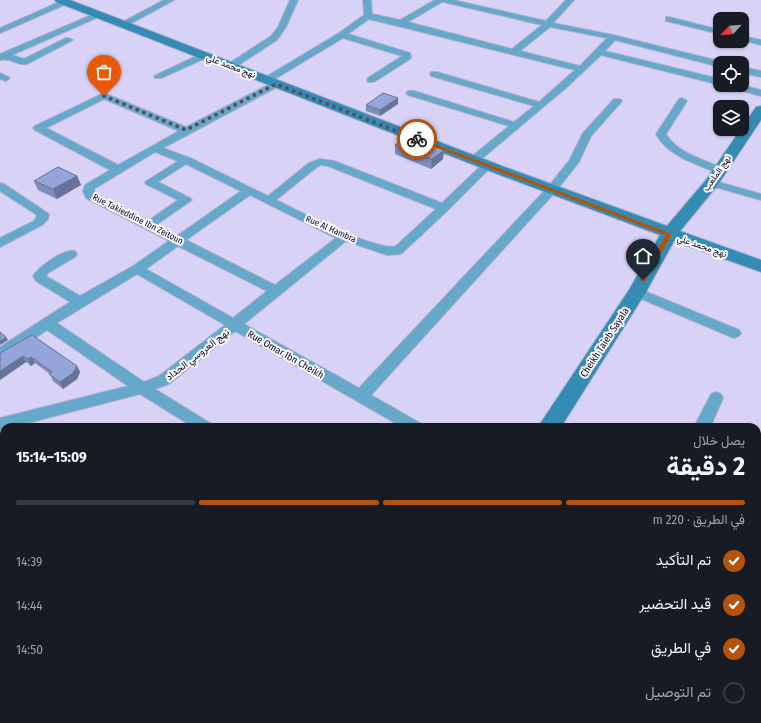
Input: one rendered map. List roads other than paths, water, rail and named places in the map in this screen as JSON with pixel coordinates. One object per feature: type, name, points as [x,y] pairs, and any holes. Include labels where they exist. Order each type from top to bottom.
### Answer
[{"type":"street","points":[[123,24],[170,0]]},
{"type":"street","points":[[231,66],[274,38],[282,27],[294,0]]},
{"type":"street","points":[[367,0],[368,16],[401,23],[580,69]]},
{"type":"street","points":[[401,23],[442,0],[613,37],[713,62]]},
{"type":"street","points":[[514,52],[548,24],[570,0]]},
{"type":"street","points":[[0,31],[64,1]]},
{"type":"street","name":"نهج محمد علي","points":[[64,1],[474,160],[669,234],[761,266]]},
{"type":"street","points":[[2,56],[99,15]]},
{"type":"street","name":"Rue Takieddine Ibn Zeitoun","points":[[277,291],[90,196],[88,192],[89,187],[117,169],[271,82],[368,16]]},
{"type":"street","points":[[669,19],[713,30]]},
{"type":"street","points":[[2,56],[24,62],[70,40],[50,35]]},
{"type":"street","points":[[342,35],[407,55],[407,57],[371,80]]},
{"type":"street","points":[[474,160],[540,105],[599,52],[613,37]]},
{"type":"street","points":[[749,40],[761,43]]},
{"type":"street","points":[[599,52],[713,80]]},
{"type":"street","points":[[158,76],[203,56]]},
{"type":"street","points":[[749,71],[761,74]]},
{"type":"street","points":[[434,74],[540,105]]},
{"type":"street","points":[[749,90],[761,93]]},
{"type":"street","points":[[411,93],[515,125]]},
{"type":"street","points":[[117,169],[38,128],[104,96],[186,130]]},
{"type":"street","points":[[361,396],[552,189],[574,162],[586,135],[617,101]]},
{"type":"street","points":[[682,101],[661,134],[665,142],[715,176],[761,197]]},
{"type":"street","name":"نهج الملعب","points":[[669,234],[715,176],[761,110]]},
{"type":"street","name":"Rue Al Hambra","points":[[154,148],[186,160],[344,237],[384,250],[397,251],[488,165]]},
{"type":"street","points":[[149,225],[186,200],[150,182],[186,160]]},
{"type":"street","points":[[269,200],[313,165],[320,162],[330,163],[444,208]]},
{"type":"street","points":[[0,186],[43,214],[42,219],[38,223],[0,243]]},
{"type":"street","points":[[0,354],[80,302],[137,269],[249,191]]},
{"type":"street","name":"Cheikh Taieb Sayala","points":[[552,423],[637,292],[669,234]]},
{"type":"street","name":"نهج العروسي الحداد","points":[[4,423],[142,388],[164,380],[344,237]]},
{"type":"street","points":[[71,254],[44,270],[39,276],[80,302]]},
{"type":"street","name":"Rue Omar Ibn Cheikh","points":[[137,269],[408,423]]},
{"type":"street","points":[[637,292],[734,333]]},
{"type":"street","points":[[47,323],[142,388],[199,423]]},
{"type":"street","points":[[707,423],[716,398]]}]
